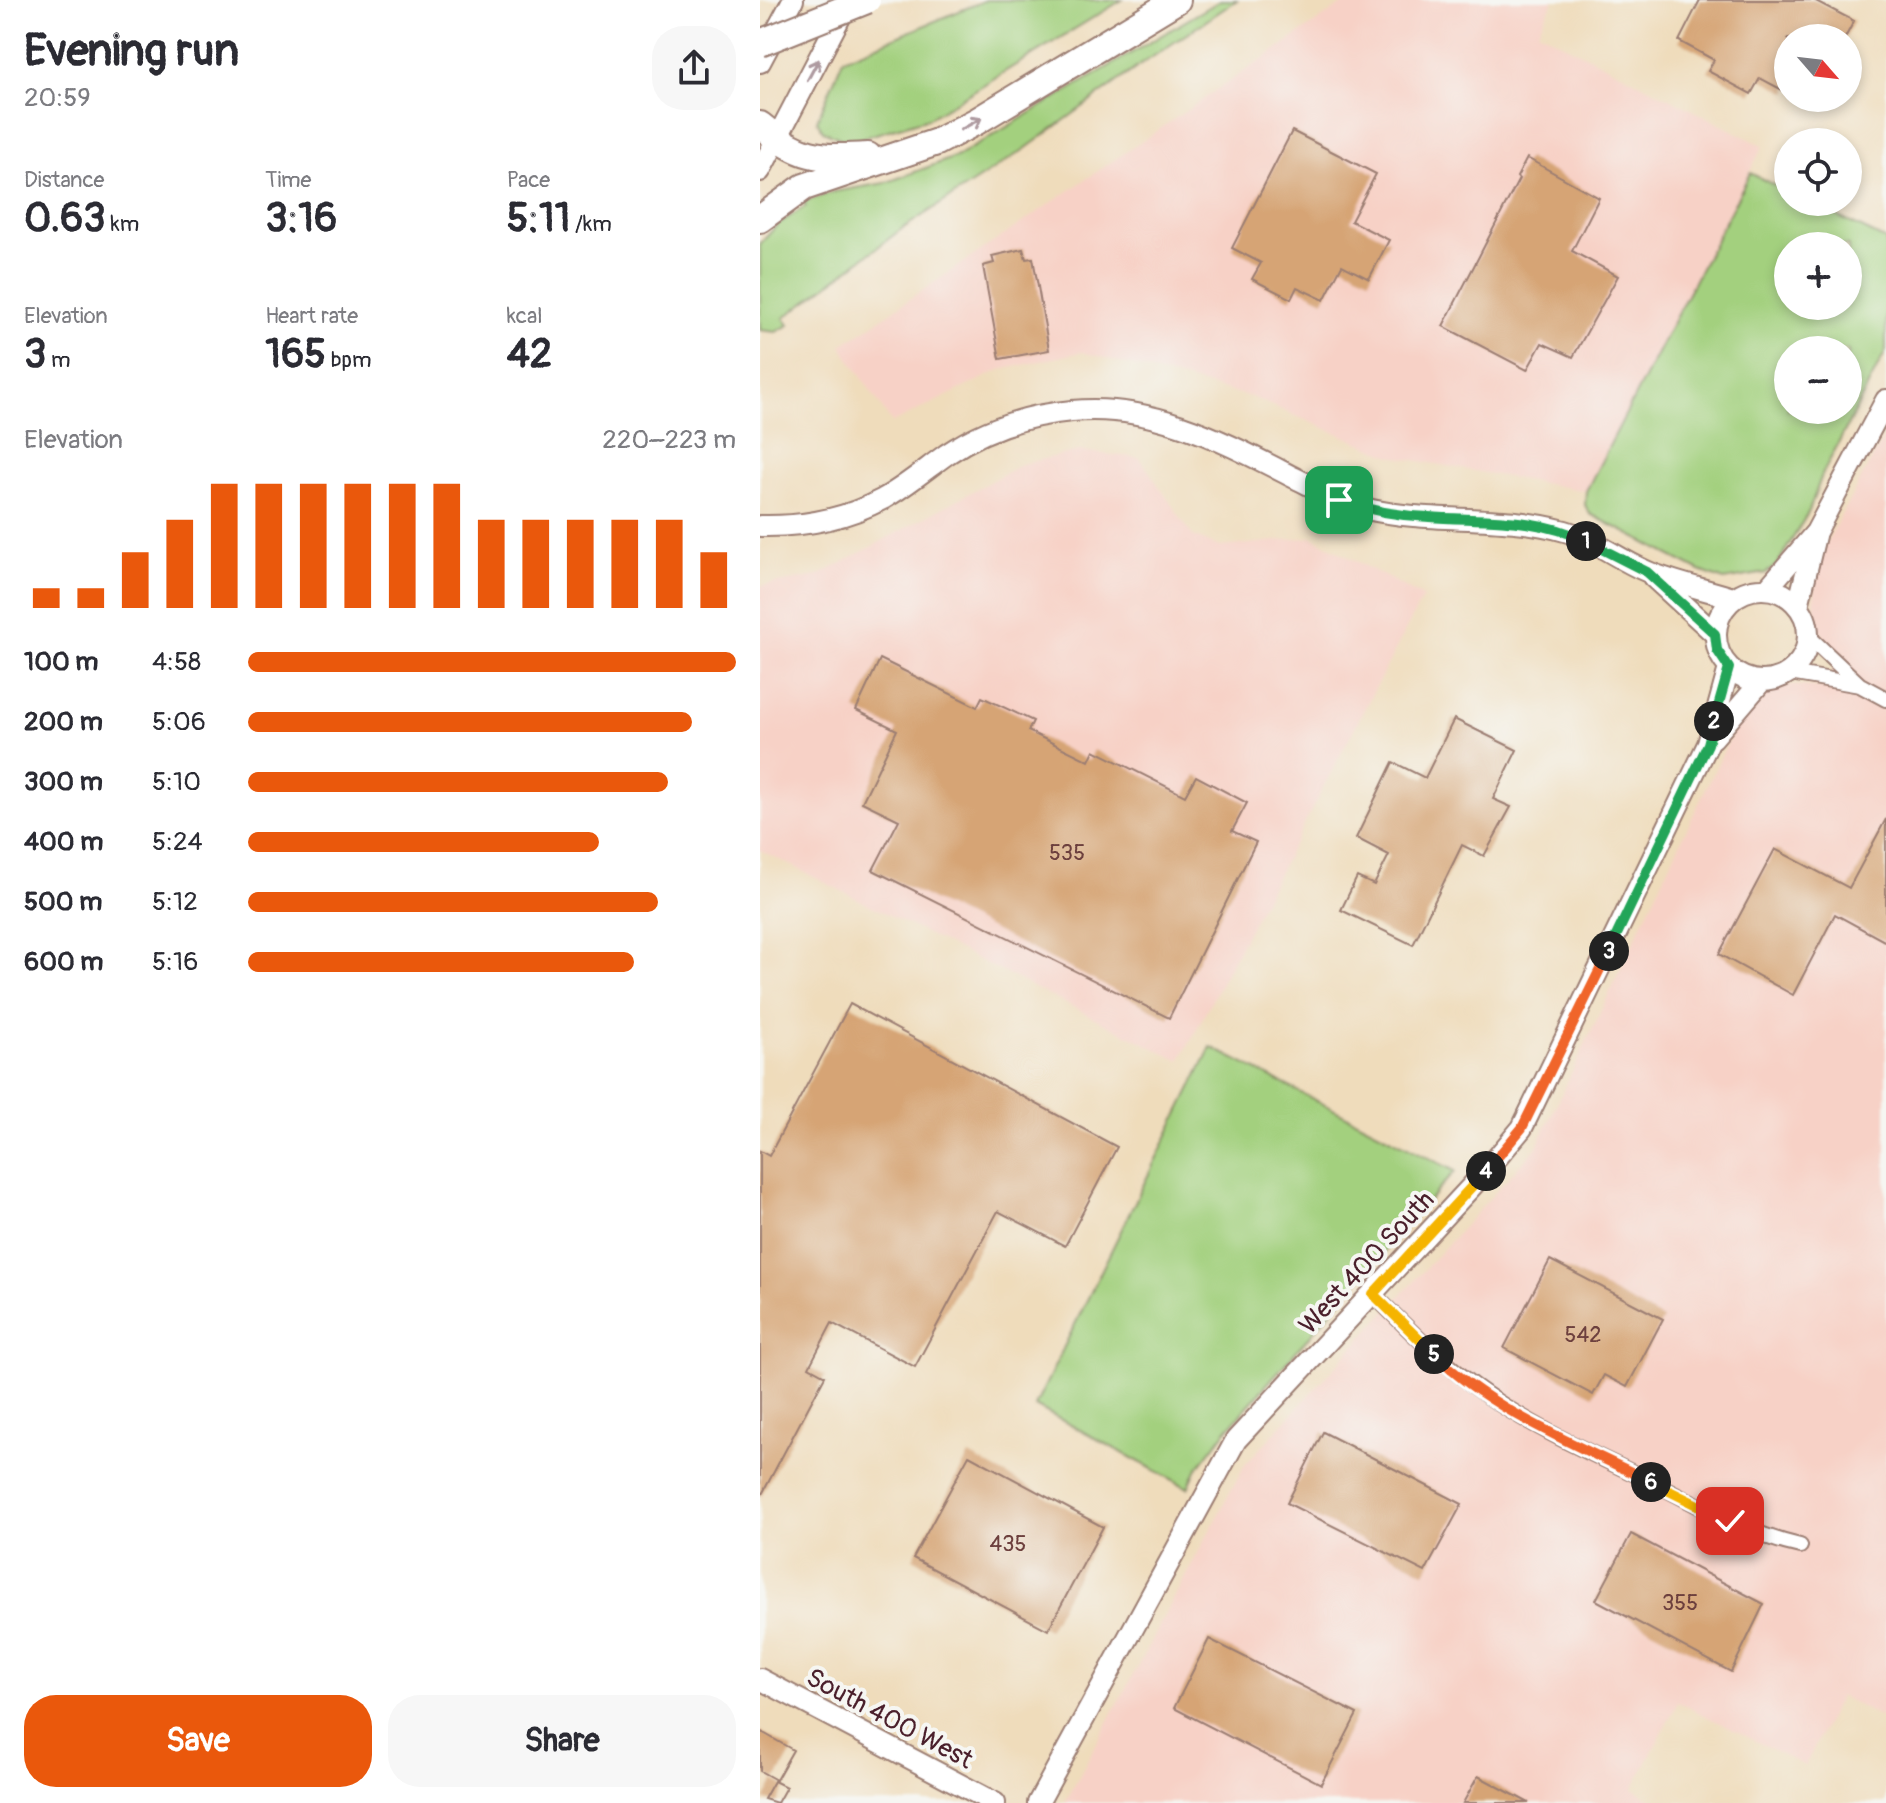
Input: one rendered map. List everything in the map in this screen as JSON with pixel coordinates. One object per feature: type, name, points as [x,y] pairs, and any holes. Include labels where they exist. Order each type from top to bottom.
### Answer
[{"type":"highway","points":[[760,43],[867,0]]},
{"type":"highway","points":[[760,219],[804,187],[937,142],[977,121],[1177,0]]},
{"type":"highway","points":[[768,132],[790,149],[811,156],[836,158],[899,154]]},
{"type":"street","points":[[760,62],[793,0]]},
{"type":"street","points":[[760,171],[768,132],[849,0]]},
{"type":"street","points":[[1767,589],[1816,532],[1886,400]]},
{"type":"street","points":[[760,526],[802,524],[858,510],[883,499],[948,454],[993,430],[1049,414],[1103,410],[1165,419],[1196,429],[1339,500],[1366,509],[1427,517],[1523,522],[1568,532],[1647,572],[1733,598]]},
{"type":"street","points":[[1798,606],[1816,532]]},
{"type":"street","points":[[1647,572],[1715,634]]},
{"type":"street","points":[[1767,589],[1786,595],[1798,606],[1806,620],[1808,636],[1801,661],[1790,673],[1761,682],[1742,678],[1729,668],[1717,650],[1715,634],[1722,610],[1733,598],[1751,590],[1767,589]]},
{"type":"street","points":[[1808,636],[1860,685],[1886,699]]},
{"type":"street","name":"West 400 South","points":[[1038,1803],[1236,1440],[1501,1155],[1522,1128],[1708,744],[1729,668]]},
{"type":"street","points":[[1790,673],[1860,685]]},
{"type":"street","name":"West 400 South","points":[[1708,744],[1761,682]]},
{"type":"street","points":[[1373,1294],[1441,1361],[1501,1404],[1767,1539],[1800,1546]]},
{"type":"street","name":"South 400 West","points":[[760,1679],[995,1803]]},
{"type":"shaded area","points":[[1349,0],[1554,0],[1538,31],[1763,146],[1586,491],[1391,456],[1251,397],[1082,352],[1000,370],[892,423],[841,346]]},
{"type":"shaded area","points":[[1886,433],[1886,1720],[1840,1696],[1805,1766],[1678,1702],[1633,1789],[1658,1803],[1065,1803],[1244,1466],[1536,1148],[1741,714],[1777,685],[1824,687],[1841,656],[1814,625],[1815,563]]},
{"type":"shaded area","points":[[1079,451],[1140,458],[1193,536],[1220,547],[1312,537],[1423,597],[1180,1061],[760,850],[760,586],[818,576],[1022,464]]},
{"type":"green space","points":[[986,0],[1122,0],[929,118],[849,142],[823,131],[817,121],[843,59]]},
{"type":"green space","points":[[1221,0],[1237,0],[1025,149],[899,231],[784,318],[789,325],[776,332],[760,330],[760,244],[777,225],[806,206],[803,202],[833,192],[885,183],[958,156]]},
{"type":"green space","points":[[1750,173],[1774,185],[1774,216],[1837,216],[1886,240],[1886,351],[1862,398],[1862,336],[1774,336],[1774,424],[1848,424],[1822,475],[1809,511],[1777,565],[1766,573],[1724,580],[1700,571],[1590,514],[1585,505],[1586,491]]},
{"type":"green space","points":[[1211,1047],[1455,1171],[1226,1431],[1196,1470],[1188,1488],[1035,1406]]},
{"type":"building","points":[[1700,0],[1814,0],[1854,21],[1852,24],[1774,24],[1774,86],[1760,78],[1751,94],[1708,71],[1714,60],[1679,41]]},
{"type":"building","points":[[1292,131],[1376,174],[1351,221],[1389,240],[1369,279],[1342,265],[1324,300],[1297,287],[1291,299],[1252,279],[1261,263],[1232,248]]},
{"type":"building","points":[[1527,158],[1599,198],[1572,251],[1618,276],[1573,357],[1542,343],[1527,370],[1443,326]]},
{"type":"building","points":[[1023,249],[1026,259],[1033,258],[1049,350],[1000,359],[983,266],[994,263],[992,256]]},
{"type":"building","points":[[880,659],[977,707],[982,697],[1033,721],[1028,731],[1089,761],[1094,750],[1185,796],[1196,776],[1247,803],[1232,831],[1256,842],[1169,1018],[873,870],[899,820],[862,802],[897,730],[856,710]]},
{"type":"building","points":[[1454,719],[1517,750],[1493,799],[1511,807],[1484,856],[1462,845],[1413,945],[1341,910],[1357,877],[1374,885],[1389,855],[1356,838],[1393,762],[1425,778]]},
{"type":"building","points":[[1886,819],[1886,942],[1835,914],[1793,995],[1719,954],[1775,849],[1849,888]]},
{"type":"building","points":[[850,1004],[1117,1147],[1065,1246],[998,1211],[915,1367],[832,1323],[809,1367],[825,1376],[760,1498],[760,1151],[769,1156]]},
{"type":"building","points":[[1550,1260],[1663,1319],[1627,1387],[1604,1375],[1593,1395],[1504,1348]]},
{"type":"building","points":[[1323,1432],[1462,1504],[1425,1572],[1287,1503]]},
{"type":"building","points":[[969,1455],[1103,1527],[1048,1630],[913,1558]]},
{"type":"building","points":[[1631,1534],[1764,1604],[1731,1672],[1596,1600]]},
{"type":"building","points":[[1209,1639],[1357,1714],[1321,1784],[1174,1708]]},
{"type":"building","points":[[760,1731],[793,1750],[776,1780],[760,1771]]},
{"type":"building","points":[[1478,1776],[1529,1803],[1463,1803]]},
{"type":"building","points":[[774,1781],[786,1787],[777,1803],[764,1799]]},
{"type":"route","points":[[1339,500],[1366,509],[1427,517],[1523,522],[1568,532],[1647,572],[1715,634],[1717,650],[1729,668],[1708,744],[1522,1128],[1501,1155],[1373,1294],[1441,1361],[1489,1396],[1540,1426],[1730,1521]]}]
